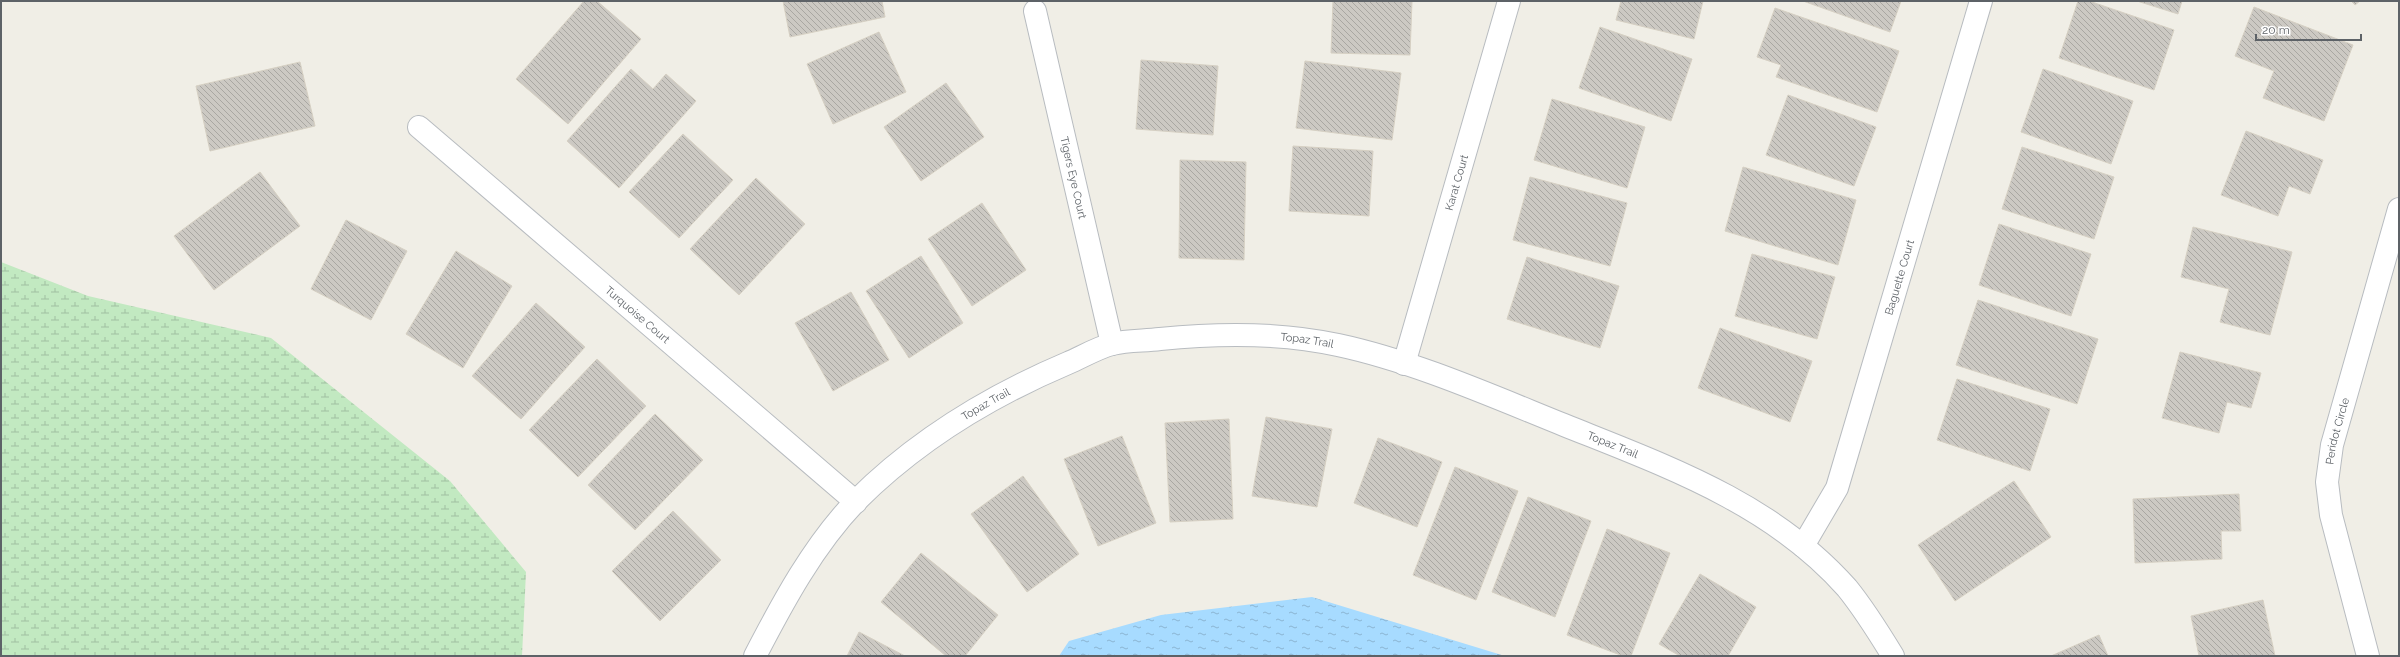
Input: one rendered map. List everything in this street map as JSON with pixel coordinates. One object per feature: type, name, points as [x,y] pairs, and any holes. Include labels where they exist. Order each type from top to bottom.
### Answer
[{"type":"street","name":"Karat Court","points":[[1404,364],[1509,1]]},
{"type":"street","name":"Baguette Court","points":[[1803,546],[1837,488],[1981,1]]},
{"type":"street","name":"Tigers Eye Court","points":[[1035,11],[1112,344]]},
{"type":"street","name":"Turquoise Court","points":[[419,127],[856,502]]},
{"type":"street","name":"Peridot Circle","points":[[2368,656],[2331,515],[2327,482],[2332,445],[2399,209]]},
{"type":"street","name":"Topaz Trail","points":[[755,656],[781,607],[812,556],[856,502],[909,455],[968,413],[1020,383],[1112,344],[1206,335],[1256,334],[1338,345],[1404,364],[1512,404],[1704,483],[1769,520],[1803,546],[1847,588],[1894,656]]},
{"type":"green space","points":[[1,262],[88,296],[271,338],[450,481],[526,572],[522,656],[1,656]]},
{"type":"water","points":[[1312,597],[1505,656],[1059,656],[1069,641],[1161,615]]},
{"type":"building","points":[[584,1],[597,1],[641,39],[568,124],[516,79]]},
{"type":"building","points":[[783,1],[882,1],[885,17],[790,37]]},
{"type":"building","points":[[1333,1],[1412,1],[1410,55],[1331,53]]},
{"type":"building","points":[[1621,1],[1703,1],[1694,39],[1616,20]]},
{"type":"building","points":[[1803,1],[1901,1],[1890,32]]},
{"type":"building","points":[[2078,1],[2089,1],[2174,30],[2154,90],[2059,58]]},
{"type":"building","points":[[2137,1],[2182,1],[2178,14]]},
{"type":"building","points":[[2351,1],[2360,1],[2355,5]]},
{"type":"building","points":[[2254,7],[2353,45],[2324,121],[2263,98],[2274,71],[2235,56]]},
{"type":"building","points":[[1775,8],[1899,51],[1877,112],[1776,77],[1781,65],[1757,57]]},
{"type":"building","points":[[1600,27],[1692,59],[1671,121],[1579,88]]},
{"type":"building","points":[[879,32],[906,92],[833,124],[807,64]]},
{"type":"building","points":[[1141,60],[1218,66],[1213,135],[1136,129]]},
{"type":"building","points":[[1305,61],[1401,73],[1392,140],[1296,128]]},
{"type":"building","points":[[300,62],[315,126],[210,151],[196,86]]},
{"type":"building","points":[[631,69],[653,89],[666,74],[696,101],[619,188],[567,141]]},
{"type":"building","points":[[2043,69],[2133,101],[2111,164],[2021,132]]},
{"type":"building","points":[[946,83],[984,137],[921,181],[884,127]]},
{"type":"building","points":[[1788,95],[1876,127],[1854,186],[1766,155]]},
{"type":"building","points":[[1552,99],[1645,127],[1627,188],[1534,160]]},
{"type":"building","points":[[2246,131],[2323,160],[2310,194],[2289,186],[2278,216],[2221,195]]},
{"type":"building","points":[[683,134],[733,180],[679,238],[629,192]]},
{"type":"building","points":[[1293,146],[1373,151],[1369,216],[1289,211]]},
{"type":"building","points":[[2022,147],[2114,177],[2094,239],[2002,209]]},
{"type":"building","points":[[1180,160],[1246,162],[1244,260],[1179,258]]},
{"type":"building","points":[[1743,167],[1856,200],[1838,265],[1725,231]]},
{"type":"building","points":[[260,172],[300,226],[214,290],[174,236]]},
{"type":"building","points":[[1530,177],[1627,203],[1610,266],[1513,240]]},
{"type":"building","points":[[756,178],[805,224],[739,295],[690,249]]},
{"type":"building","points":[[982,203],[1026,270],[972,306],[928,239]]},
{"type":"building","points":[[346,220],[407,251],[371,320],[311,289]]},
{"type":"building","points":[[1999,224],[2091,254],[2071,316],[1979,285]]},
{"type":"building","points":[[2193,227],[2292,252],[2270,335],[2220,322],[2229,289],[2181,277]]},
{"type":"building","points":[[456,251],[512,286],[463,368],[406,334]]},
{"type":"building","points":[[1752,254],[1835,277],[1817,339],[1735,316]]},
{"type":"building","points":[[921,256],[963,323],[909,358],[866,291]]},
{"type":"building","points":[[1527,257],[1619,286],[1600,348],[1507,319]]},
{"type":"building","points":[[851,292],[889,360],[833,391],[795,323]]},
{"type":"building","points":[[1978,300],[2098,339],[2077,404],[1956,365]]},
{"type":"building","points":[[536,303],[585,347],[521,419],[472,376]]},
{"type":"building","points":[[1720,328],[1812,361],[1790,422],[1698,388]]},
{"type":"building","points":[[2180,352],[2261,373],[2251,408],[2227,402],[2219,433],[2162,418]]},
{"type":"building","points":[[597,359],[646,406],[578,477],[529,430]]},
{"type":"building","points":[[1957,379],[2050,409],[2030,471],[1937,440]]},
{"type":"building","points":[[655,414],[703,460],[635,530],[588,485]]},
{"type":"building","points":[[1266,417],[1332,429],[1317,507],[1252,496]]},
{"type":"building","points":[[1229,419],[1233,519],[1170,522],[1165,423]]},
{"type":"building","points":[[1122,436],[1156,523],[1098,546],[1064,459]]},
{"type":"building","points":[[1378,438],[1442,462],[1417,527],[1354,503]]},
{"type":"building","points":[[1455,467],[1518,491],[1476,600],[1413,575]]},
{"type":"building","points":[[1023,476],[1079,554],[1027,592],[971,514]]},
{"type":"building","points":[[2014,481],[2051,537],[1955,601],[1918,545]]},
{"type":"building","points":[[2239,494],[2241,531],[2221,531],[2222,559],[2135,563],[2133,499]]},
{"type":"building","points":[[1528,497],[1591,521],[1555,617],[1492,592]]},
{"type":"building","points":[[673,511],[721,560],[660,621],[612,571]]},
{"type":"building","points":[[1607,529],[1670,553],[1631,656],[1623,656],[1567,635]]},
{"type":"building","points":[[921,553],[998,615],[965,656],[946,656],[881,602]]},
{"type":"building","points":[[1700,574],[1756,607],[1728,656],[1680,656],[1659,644]]},
{"type":"building","points":[[2263,600],[2275,656],[2199,656],[2191,616]]},
{"type":"building","points":[[859,632],[905,656],[847,656]]},
{"type":"building","points":[[2099,635],[2108,656],[2051,656]]}]
